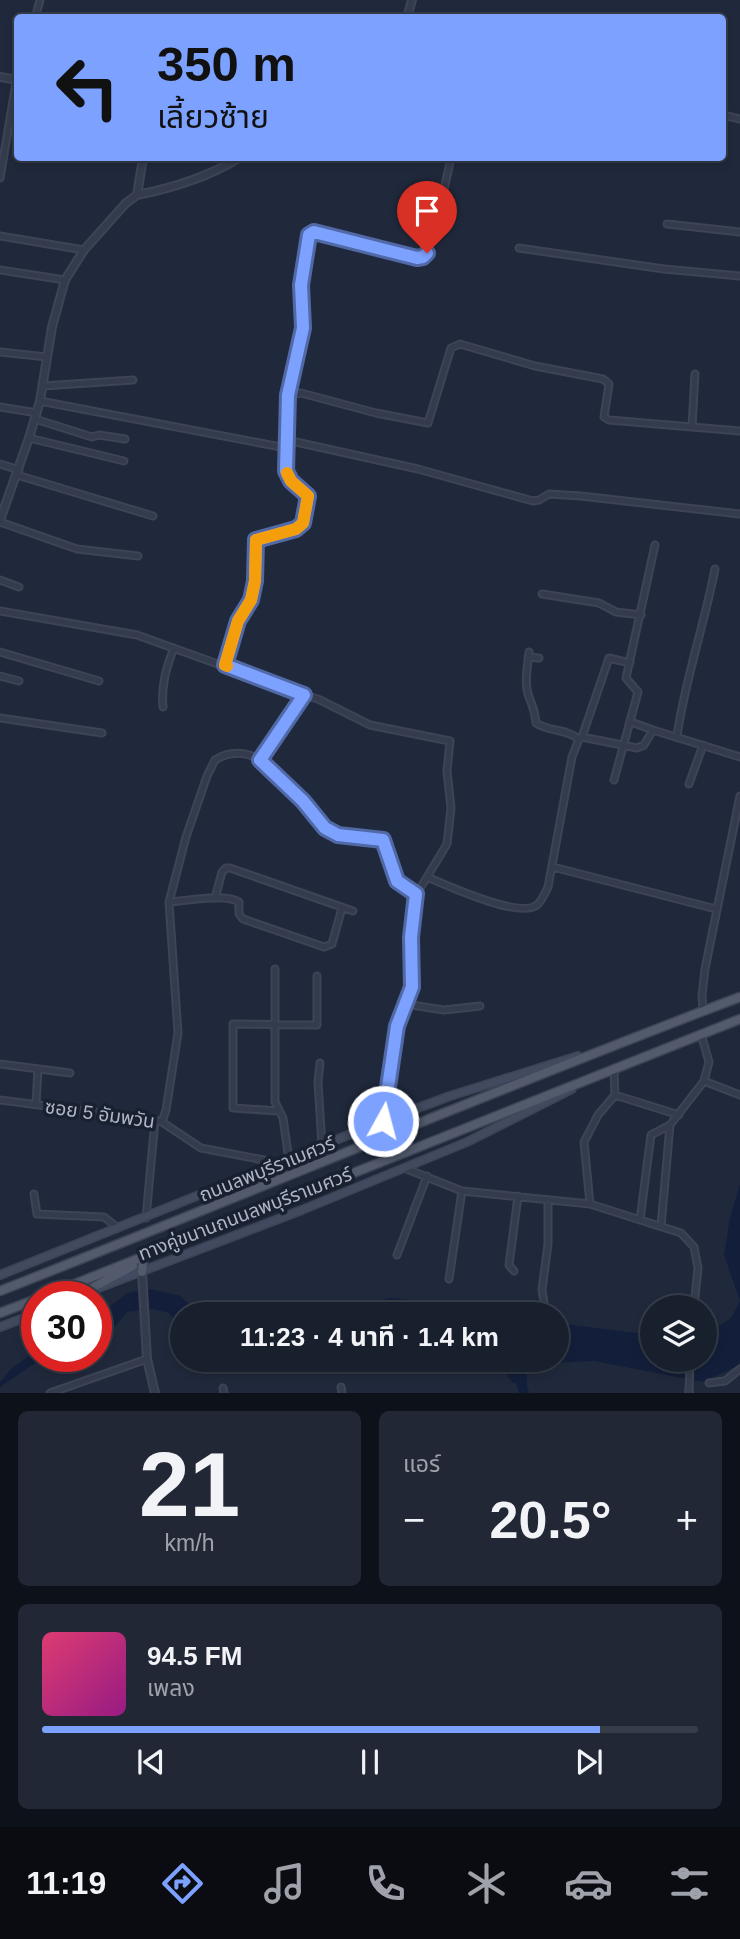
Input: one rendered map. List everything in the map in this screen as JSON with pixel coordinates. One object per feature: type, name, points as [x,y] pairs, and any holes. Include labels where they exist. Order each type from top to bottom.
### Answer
[{"type":"main road","name":"ถนนลพบุรีราเมศวร์","points":[[0,1291],[241,1197],[613,1045],[740,997]]},
{"type":"main road","name":"ถนนลพบุรีราเมศวร์","points":[[83,1281],[740,1019]]},
{"type":"main road","name":"ทางคู่ขนานถนนลพบุรีราเมศวร์","points":[[0,1275],[383,1121],[450,1096],[613,1045]]},
{"type":"main road","name":"ทางคู่ขนานถนนลพบุรีราเมศวร์","points":[[112,1283],[302,1210],[467,1142],[614,1069]]},
{"type":"main road","points":[[241,1197],[248,1214]]},
{"type":"main road","points":[[106,1281],[166,1249]]},
{"type":"main road","points":[[142,1272],[143,1261]]},
{"type":"main road","points":[[0,1313],[21,1305]]},
{"type":"main road","points":[[0,1327],[21,1318]]},
{"type":"street","points":[[0,177],[14,92]]},
{"type":"street","points":[[137,195],[143,161]]},
{"type":"street","points":[[138,556],[77,549],[0,521],[40,401],[59,297],[65,280],[84,250],[126,203],[137,195],[173,188],[234,161]]},
{"type":"street","points":[[225,665],[238,621],[251,600],[255,581],[256,540],[296,529],[303,523],[308,496],[291,481],[286,471],[286,448],[288,395],[303,328],[301,285],[309,235],[314,232],[417,258],[423,257],[427,253],[441,204],[450,161]]},
{"type":"street","points":[[667,224],[740,232]]},
{"type":"street","points":[[0,236],[84,250]]},
{"type":"street","points":[[519,248],[664,269],[740,276]]},
{"type":"street","points":[[0,270],[65,280]]},
{"type":"street","points":[[288,395],[301,393],[428,422],[451,348],[460,344],[535,366],[603,379],[608,384],[603,411],[608,420],[740,431]]},
{"type":"street","points":[[0,352],[47,357]]},
{"type":"street","points":[[692,427],[695,374]]},
{"type":"street","points":[[43,386],[133,380]]},
{"type":"street","points":[[40,401],[286,448]]},
{"type":"street","points":[[0,407],[36,416],[92,437],[99,435],[125,439]]},
{"type":"street","points":[[29,438],[124,461]]},
{"type":"street","points":[[287,440],[418,469],[533,501],[548,495],[581,496],[740,514]]},
{"type":"street","points":[[0,464],[153,516]]},
{"type":"street","points":[[614,780],[638,692],[626,677],[654,545]]},
{"type":"street","points":[[677,736],[683,696],[702,634],[715,569]]},
{"type":"street","points":[[0,580],[19,587]]},
{"type":"street","points":[[542,594],[599,603],[616,612],[641,615]]},
{"type":"street","points":[[0,611],[137,635],[318,699],[370,725],[450,741],[447,771],[451,808],[447,844],[416,894],[411,937],[412,987],[397,1026],[383,1121]]},
{"type":"street","points":[[163,707],[161,691],[166,667],[174,648]]},
{"type":"street","points":[[0,652],[99,681]]},
{"type":"street","points":[[539,659],[529,654],[526,673],[528,693],[535,707],[536,723],[543,728],[559,729],[580,738],[636,748],[644,745],[653,730]]},
{"type":"street","points":[[427,877],[480,899],[513,907],[531,908],[538,904],[548,887],[572,757],[609,658],[630,663]]},
{"type":"street","points":[[0,676],[19,681]]},
{"type":"street","points":[[260,760],[304,695]]},
{"type":"street","points":[[0,718],[102,733]]},
{"type":"street","points":[[631,722],[740,757]]},
{"type":"street","points":[[689,785],[702,745]]},
{"type":"street","points":[[146,1218],[159,1121],[166,1110],[177,1033],[169,902],[186,837],[206,776],[215,760],[231,753],[252,755],[303,801],[325,828],[338,835],[383,840],[397,881],[416,894]]},
{"type":"street","points":[[703,1011],[705,970],[740,796]]},
{"type":"street","points":[[552,867],[716,909]]},
{"type":"street","points":[[215,898],[222,872],[230,868],[353,911]]},
{"type":"street","points":[[169,902],[236,899],[239,902],[239,914],[243,919],[324,947],[332,944],[342,908]]},
{"type":"street","points":[[275,969],[275,1102],[283,1118],[289,1160]]},
{"type":"street","points":[[279,1111],[233,1108],[233,1024],[317,1025],[317,976]]},
{"type":"street","points":[[405,1004],[444,1010],[480,1006]]},
{"type":"street","points":[[640,1220],[651,1135],[670,1125],[704,1081],[709,1062],[701,1034]]},
{"type":"street","points":[[320,1062],[318,1082],[322,1146]]},
{"type":"street","points":[[0,1064],[71,1073]]},
{"type":"street","points":[[36,1104],[38,1069]]},
{"type":"street","points":[[590,1204],[584,1142],[598,1115],[615,1094],[614,1069]]},
{"type":"street","points":[[704,1081],[740,1095]]},
{"type":"street","points":[[615,1094],[679,1115]]},
{"type":"street","name":"ซอย 5 อัมพวัน","points":[[0,1100],[159,1121],[201,1148],[264,1160],[272,1167]]},
{"type":"street","points":[[661,1226],[670,1125]]},
{"type":"street","points":[[404,1168],[463,1191],[590,1204],[681,1233],[694,1247],[698,1268],[695,1295]]},
{"type":"street","points":[[397,1255],[427,1176]]},
{"type":"street","points":[[449,1279],[463,1191]]},
{"type":"street","points":[[34,1194],[37,1214],[104,1217],[118,1228]]},
{"type":"street","points":[[514,1271],[509,1265],[518,1196]]},
{"type":"street","points":[[544,1302],[542,1290],[548,1244],[548,1200]]},
{"type":"street","points":[[142,1272],[147,1359],[155,1393]]},
{"type":"street","points":[[50,1393],[147,1359]]},
{"type":"street","points":[[709,1383],[725,1381],[740,1369]]},
{"type":"street","points":[[689,1392],[690,1372]]},
{"type":"water","points":[[740,1184],[740,1301],[724,1255],[730,1217]]},
{"type":"water","points":[[150,1289],[181,1296],[187,1302],[170,1302],[170,1314],[152,1309],[127,1312],[112,1330],[112,1305],[127,1293]]},
{"type":"water","points":[[391,1298],[431,1302],[369,1302]]},
{"type":"water","points":[[740,1301],[740,1362],[737,1366],[703,1382],[651,1372],[717,1372],[717,1327],[731,1318]]},
{"type":"water","points":[[569,1324],[640,1333],[640,1370],[594,1361],[569,1362]]},
{"type":"water","points":[[21,1362],[22,1372],[0,1387],[0,1382]]},
{"type":"water","points":[[505,1372],[527,1372],[527,1382],[513,1383]]},
{"type":"waterway","points":[[518,1372],[524,1393]]},
{"type":"slow traffic","points":[[227,666],[225,665],[238,621],[251,600],[255,581],[256,540],[296,529],[303,523],[308,496],[291,481],[287,473]]},
{"type":"route","points":[[383,1121],[397,1026],[412,987],[411,937],[416,894],[397,881],[383,840],[338,835],[325,828],[303,801],[260,760],[304,695],[225,665],[238,621],[251,600],[255,581],[256,540],[296,529],[303,523],[307,509],[308,496],[291,481],[286,471],[288,395],[303,328],[301,285],[309,235],[314,232],[417,258],[427,253]]}]
